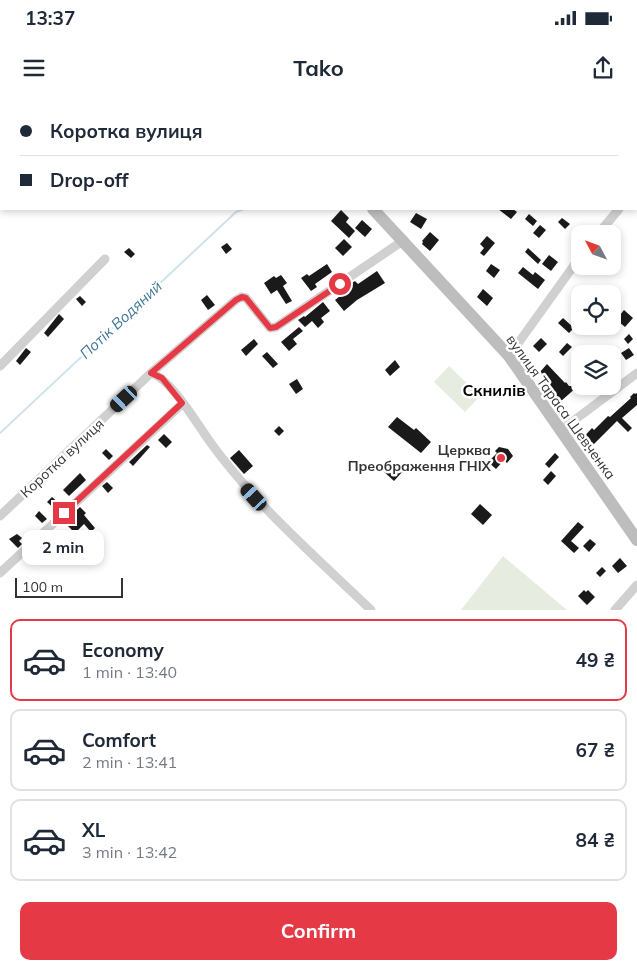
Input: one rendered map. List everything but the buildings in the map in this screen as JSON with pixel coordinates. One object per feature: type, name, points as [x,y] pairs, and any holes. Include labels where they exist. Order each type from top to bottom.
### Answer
[{"type":"street","name":"вулиця Тараса Шевченка","points":[[377,210],[509,356],[560,431],[636,535]]},
{"type":"street","points":[[606,225],[618,210]]},
{"type":"street","name":"Коротка вулиця","points":[[0,516],[151,373],[236,300],[242,297],[246,298],[270,328],[276,327],[404,240]]},
{"type":"street","points":[[0,366],[105,259]]},
{"type":"street","points":[[509,356],[571,270]]},
{"type":"street","points":[[151,373],[162,378],[231,470],[266,510],[371,610]]},
{"type":"street","points":[[560,431],[637,373]]},
{"type":"street","points":[[0,573],[182,403]]},
{"type":"street","points":[[615,610],[637,585]]},
{"type":"shaded area","points":[[449,366],[480,396],[465,412],[434,382]]},
{"type":"shaded area","points":[[503,556],[567,610],[461,610]]},
{"type":"waterway","name":"Потік Водяний","points":[[0,433],[236,212],[241,210]]},
{"type":"place","name":"Церква Преображення ГНІХ","points":[[501,458]]},
{"type":"district","name":"Скнилів","points":[[494,390]]},
{"type":"route","points":[[64,513],[182,403],[162,378],[157,374],[151,373],[236,300],[242,297],[246,298],[270,328],[276,327],[340,284]]}]
